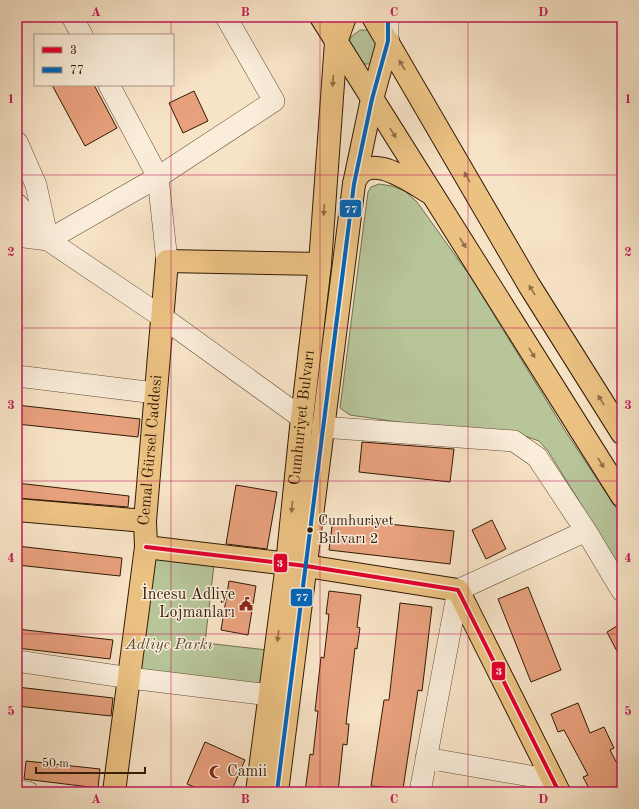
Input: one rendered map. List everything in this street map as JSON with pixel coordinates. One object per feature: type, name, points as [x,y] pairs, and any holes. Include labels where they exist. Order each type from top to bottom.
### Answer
[{"type":"main road","points":[[321,17],[622,496]]},
{"type":"main road","name":"Cumhuriyet Bulvarı","points":[[277,792],[296,565],[302,418],[320,264],[336,42],[344,17]]},
{"type":"main road","points":[[373,17],[529,285],[622,433]]},
{"type":"main road","name":"Cumhuriyet Bulvarı","points":[[257,792],[270,695],[322,427],[338,317],[354,184],[372,99],[388,42]]},
{"type":"main road","points":[[354,184],[357,177],[367,168],[382,168],[391,171],[432,194]]},
{"type":"main road","points":[[167,261],[320,264]]},
{"type":"main road","name":"Cemal Gürsel Caddesi","points":[[114,792],[146,547],[145,521],[167,261]]},
{"type":"main road","points":[[17,510],[145,521]]},
{"type":"main road","points":[[146,547],[296,565],[458,590],[556,786]]},
{"type":"street","points":[[72,17],[81,34]]},
{"type":"street","points":[[17,236],[48,240],[158,177],[274,101],[226,17]]},
{"type":"street","points":[[388,17],[388,42]]},
{"type":"street","points":[[110,86],[158,177],[167,261]]},
{"type":"street","points":[[17,142],[36,185],[48,240]]},
{"type":"street","points":[[17,204],[48,240],[162,317],[302,418]]},
{"type":"street","points":[[17,376],[156,393]]},
{"type":"street","points":[[322,427],[514,441],[537,457],[586,531],[622,591]]},
{"type":"street","points":[[420,792],[458,590],[586,531]]},
{"type":"street","points":[[17,662],[130,678],[270,695]]},
{"type":"street","points":[[426,758],[556,786]]},
{"type":"street","points":[[17,790],[28,792]]},
{"type":"green space","points":[[360,30],[371,30],[379,37],[371,64],[360,64],[349,42],[351,37]]},
{"type":"green space","points":[[379,184],[392,186],[405,191],[417,202],[470,276],[564,429],[622,517],[622,570],[548,451],[539,441],[525,436],[398,422],[350,415],[340,408],[368,192],[371,187]]},
{"type":"green space","name":"Adliye Parkı","points":[[146,547],[215,556],[205,643],[276,651],[270,695],[130,678]]},
{"type":"building","points":[[53,86],[95,86],[117,128],[85,146]]},
{"type":"building","points":[[194,91],[208,121],[183,133],[169,103]]},
{"type":"building","points":[[17,405],[140,419],[138,437],[17,424]]},
{"type":"building","points":[[362,442],[454,449],[450,482],[359,472]]},
{"type":"building","points":[[17,483],[129,496],[128,507],[17,498]]},
{"type":"building","points":[[236,485],[277,492],[267,549],[226,544]]},
{"type":"building","points":[[333,518],[454,531],[450,564],[329,550]]},
{"type":"building","points":[[492,520],[506,549],[486,559],[472,530]]},
{"type":"building","points":[[17,546],[122,558],[120,576],[17,565]]},
{"type":"building","points":[[229,581],[256,586],[248,635],[221,630]]},
{"type":"building","points":[[528,587],[561,670],[531,682],[498,599]]},
{"type":"building","points":[[329,591],[361,595],[357,627],[360,628],[357,649],[355,648],[346,724],[349,724],[347,745],[343,744],[338,792],[305,792],[310,754],[313,755],[318,711],[315,711],[321,657],[324,658],[329,614],[326,614]]},
{"type":"building","points":[[400,603],[432,607],[422,691],[418,690],[403,789],[371,786],[384,700],[389,700]]},
{"type":"building","points":[[622,623],[622,661],[607,632]]},
{"type":"building","points":[[17,629],[113,640],[110,659],[17,648]]},
{"type":"building","points":[[17,687],[113,698],[111,716],[17,706]]},
{"type":"building","points":[[578,703],[590,733],[604,727],[614,748],[610,750],[622,773],[622,783],[605,792],[591,792],[583,777],[588,775],[564,730],[558,732],[551,714]]},
{"type":"building","name":"Camii","points":[[205,742],[245,760],[231,792],[206,792],[187,784]]},
{"type":"building","points":[[26,761],[100,769],[98,788],[24,779]]},
{"type":"transit line","name":"77","points":[[277,792],[354,184],[372,99],[388,41],[388,17]]},
{"type":"transit line","name":"3","points":[[146,547],[306,566],[458,590],[559,792]]},
{"type":"place","name":"Cumhuriyet Bulvarı 2","points":[[310,530]]},
{"type":"place","name":"İncesu Adliye Lojmanları","points":[[246,604]]},
{"type":"place","name":"Camii","points":[[216,772]]}]
